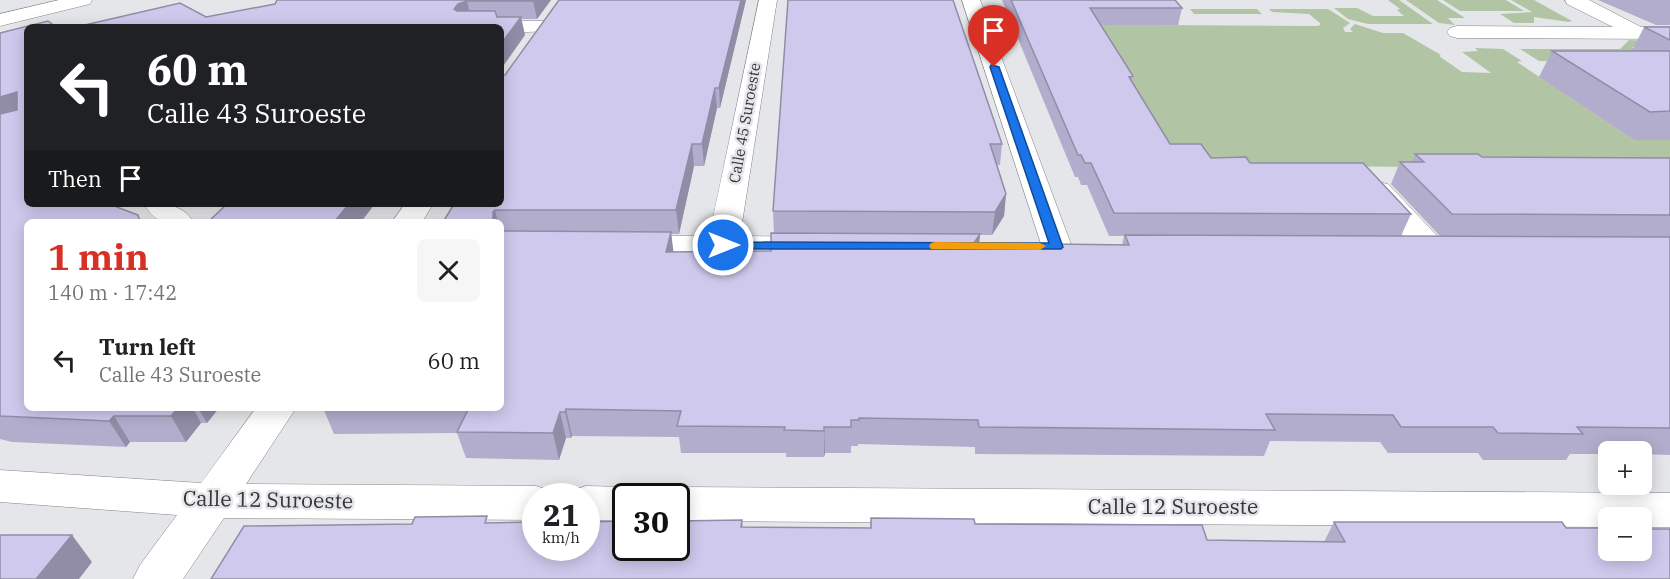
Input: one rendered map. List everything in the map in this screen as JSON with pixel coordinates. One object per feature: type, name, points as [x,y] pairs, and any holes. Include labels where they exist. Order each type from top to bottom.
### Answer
[{"type":"street","points":[[0,11],[48,0]]},
{"type":"street","points":[[0,20],[83,0]]},
{"type":"street","name":"Calle 45 Suroeste","points":[[723,245],[768,0]]},
{"type":"street","points":[[971,0],[1056,247]]},
{"type":"street","points":[[1574,0],[1640,33]]},
{"type":"street","points":[[528,49],[557,9]]},
{"type":"street","points":[[504,27],[544,27]]},
{"type":"street","points":[[1457,32],[1670,33]]},
{"type":"street","points":[[1360,171],[1443,248],[1395,248]]},
{"type":"street","points":[[160,207],[175,219]]},
{"type":"street","points":[[594,245],[842,246]]},
{"type":"street","points":[[157,579],[275,411]]},
{"type":"street","name":"Calle 12 Suroeste","points":[[0,486],[212,501],[522,503]]},
{"type":"street","name":"Calle 12 Suroeste","points":[[690,504],[1670,510]]},
{"type":"green space","points":[[1072,0],[1157,25],[1318,26],[1321,24],[1309,14],[1272,12],[1269,9],[1328,9],[1350,23],[1343,28],[1345,32],[1353,32],[1350,29],[1355,24],[1383,33],[1403,33],[1441,55],[1439,56],[1462,72],[1491,73],[1462,52],[1478,51],[1475,48],[1503,49],[1522,61],[1517,62],[1634,140],[1670,140],[1670,169],[1168,165]]},
{"type":"green space","points":[[1388,0],[1399,0],[1433,24],[1368,24],[1348,19],[1334,8],[1357,8],[1373,16],[1404,16],[1397,10],[1400,9]]},
{"type":"green space","points":[[1406,0],[1437,0],[1465,18],[1448,18],[1455,25],[1439,23]]},
{"type":"green space","points":[[1443,0],[1506,0],[1524,11],[1460,11]]},
{"type":"green space","points":[[1511,0],[1534,0],[1572,21],[1534,17],[1534,23],[1514,23],[1500,14],[1532,12]]},
{"type":"green space","points":[[1190,9],[1257,9],[1262,14],[1194,14]]},
{"type":"green space","points":[[1629,40],[1653,41],[1661,47],[1632,47],[1635,49],[1670,52],[1630,62],[1539,61],[1520,49],[1620,49]]},
{"type":"building","points":[[277,0],[535,0],[467,1],[458,4],[454,9],[457,11],[495,11],[497,17],[521,17],[504,40],[504,24],[89,24],[180,3],[206,17],[275,4]]},
{"type":"building","points":[[559,0],[741,0],[719,88],[715,88],[702,144],[692,144],[676,210],[495,210],[493,219],[445,219],[452,207],[504,207],[505,75]]},
{"type":"building","points":[[788,0],[953,0],[1002,144],[990,144],[1006,194],[995,212],[773,211]]},
{"type":"building","points":[[1011,0],[1175,0],[1182,8],[1090,8],[1133,76],[1129,77],[1170,144],[1201,144],[1211,158],[1246,157],[1250,163],[1363,163],[1411,214],[1114,213],[1091,163],[1085,163],[1081,155],[1078,155]]},
{"type":"building","points":[[48,21],[52,24],[36,24]]},
{"type":"building","points":[[24,27],[24,207],[117,207],[138,215],[139,219],[24,219],[24,411],[175,411],[171,416],[114,416],[109,421],[0,416],[0,114],[17,110],[17,92],[0,97],[0,33]]},
{"type":"building","points":[[1644,27],[1670,27],[1670,40]]},
{"type":"building","points":[[1552,51],[1670,51],[1670,111],[1650,112]]},
{"type":"building","points":[[1415,154],[1478,154],[1482,157],[1670,158],[1670,215],[1452,214],[1400,162],[1424,162]]},
{"type":"building","points":[[224,207],[346,207],[336,219],[211,219]]},
{"type":"building","points":[[504,231],[671,232],[666,252],[771,251],[771,233],[980,234],[974,243],[1129,245],[1125,235],[1670,237],[1670,428],[1577,427],[1583,434],[1498,433],[1493,427],[1401,427],[1393,415],[1266,414],[1275,430],[979,427],[978,420],[859,418],[859,420],[851,420],[851,427],[824,427],[824,431],[784,430],[785,427],[677,426],[681,411],[566,409],[565,412],[560,412],[553,433],[457,432],[468,411],[504,411]]},
{"type":"building","points":[[487,516],[485,523],[522,522],[522,561],[600,561],[600,522],[612,521],[612,561],[690,561],[690,521],[742,520],[741,527],[871,528],[871,518],[974,519],[975,524],[1202,525],[1207,540],[1345,542],[1334,522],[1562,522],[1566,528],[1598,528],[1598,561],[1652,561],[1652,529],[1670,529],[1670,579],[211,579],[244,526],[412,524],[415,517]]},
{"type":"building","points":[[0,535],[72,535],[36,579],[0,579]]},
{"type":"slow traffic","points":[[935,246],[1040,246]]},
{"type":"route","points":[[723,245],[1057,247],[994,67]]}]
